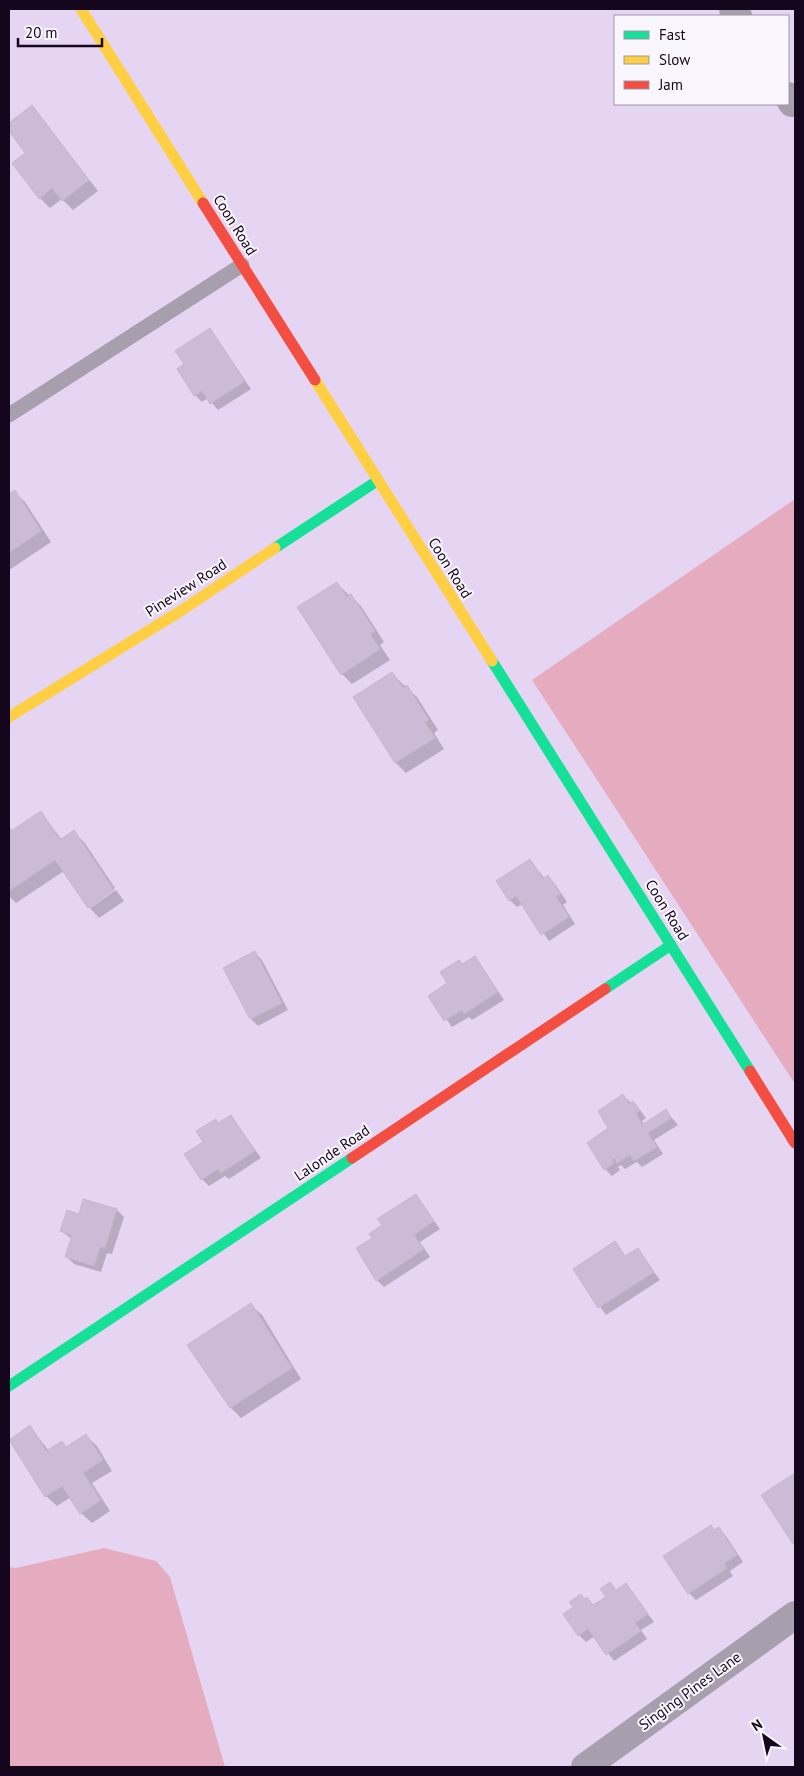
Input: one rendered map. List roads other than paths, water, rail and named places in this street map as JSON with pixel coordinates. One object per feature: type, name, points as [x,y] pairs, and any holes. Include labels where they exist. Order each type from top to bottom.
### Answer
[{"type":"street","name":"Coon Road","points":[[81,9],[795,1143]]},
{"type":"street","name":"Pineview Road","points":[[9,717],[179,612],[377,480]]},
{"type":"street","name":"Lalonde Road","points":[[9,1386],[671,944]]},
{"type":"street","name":"Singing Pines Lane","points":[[585,1767],[795,1615]]},
{"type":"lane","points":[[9,415],[242,264]]}]
